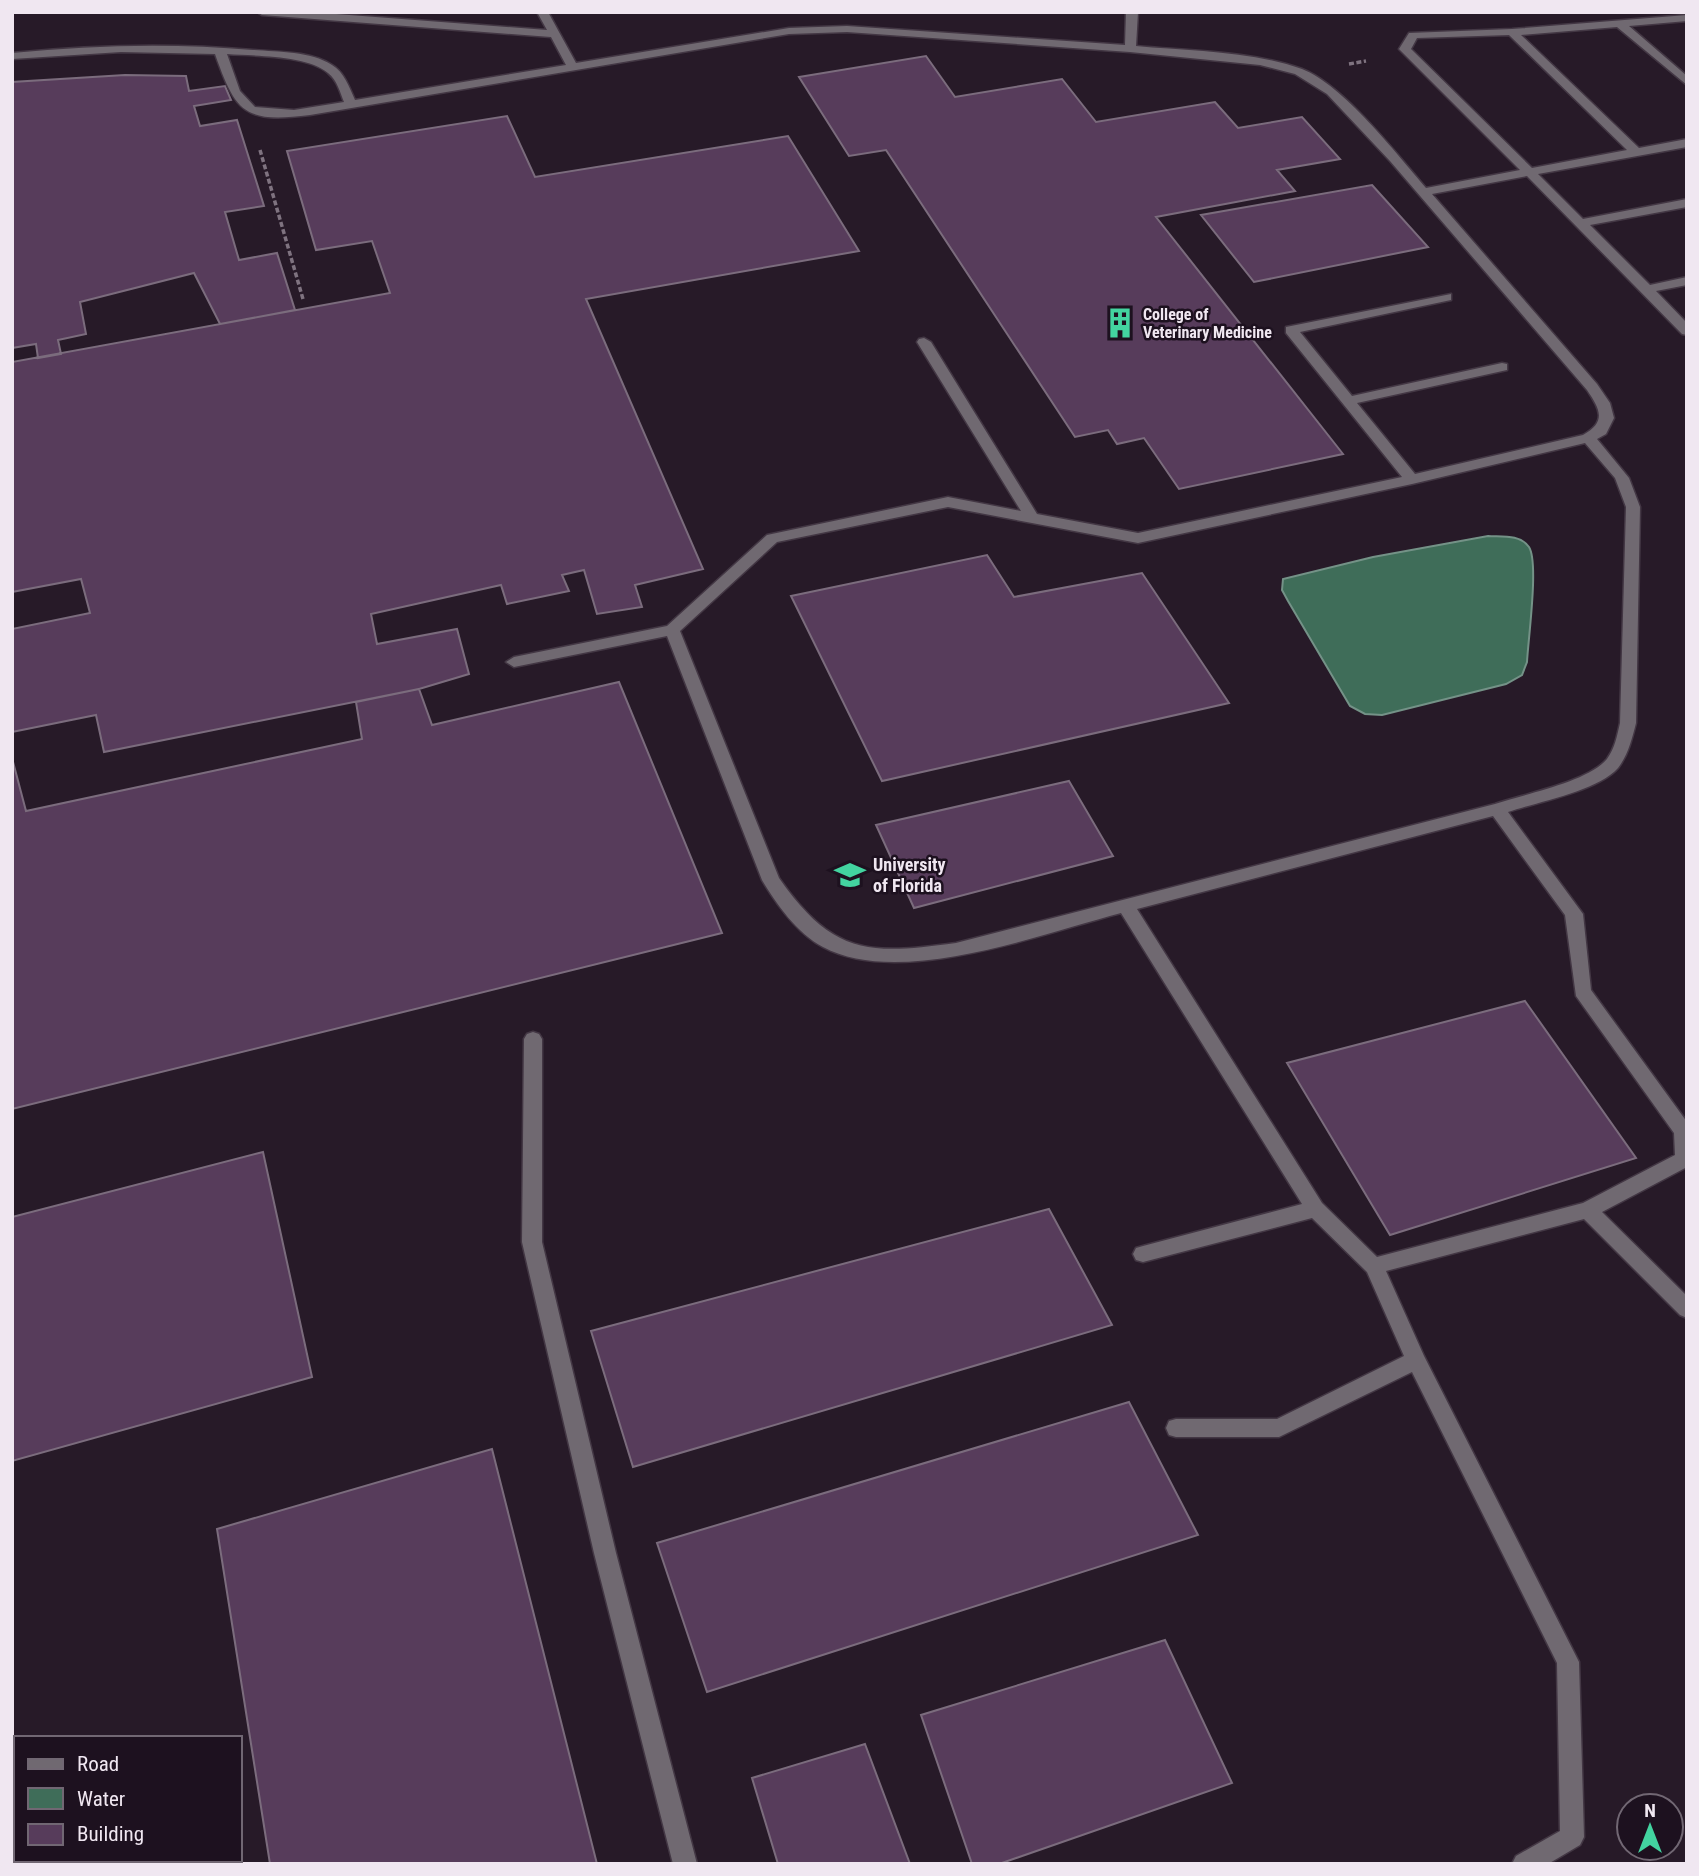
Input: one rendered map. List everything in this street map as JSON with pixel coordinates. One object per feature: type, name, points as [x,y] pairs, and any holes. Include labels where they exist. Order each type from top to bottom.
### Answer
[{"type":"lane","points":[[262,12],[554,34]]},
{"type":"lane","points":[[542,12],[573,67]]},
{"type":"lane","points":[[1130,49],[1132,12]]},
{"type":"lane","points":[[1687,18],[1512,32],[1413,35],[1405,49],[1687,331]]},
{"type":"lane","points":[[1621,25],[1687,82]]},
{"type":"lane","points":[[220,51],[240,101],[257,111],[286,114],[789,31],[846,29],[1130,49],[1260,62],[1300,72],[1331,92],[1423,192],[1603,403],[1607,418],[1601,431],[1588,438],[1412,480],[1138,538],[948,502],[772,538],[672,630],[514,662]]},
{"type":"lane","points":[[1512,32],[1636,152]]},
{"type":"lane","points":[[12,56],[86,51],[220,51],[279,55],[323,63],[337,72],[351,104]]},
{"type":"lane","points":[[1423,192],[1687,143]]},
{"type":"lane","points":[[1580,223],[1687,203]]},
{"type":"lane","points":[[1647,289],[1687,281]]},
{"type":"lane","points":[[1412,480],[1291,330],[1446,297]]},
{"type":"lane","points":[[924,342],[1033,519]]},
{"type":"lane","points":[[1348,401],[1502,367]]},
{"type":"lane","points":[[672,630],[771,880],[789,909],[813,934],[850,952],[899,958],[956,950],[1127,908],[1497,809],[1588,780],[1611,765],[1623,745],[1628,723],[1631,685],[1633,507],[1623,476],[1588,438]]},
{"type":"lane","points":[[1374,1266],[1588,1210],[1685,1159],[1683,1132],[1582,991],[1574,914],[1497,809]]},
{"type":"lane","points":[[1127,908],[1315,1209],[1374,1266],[1416,1360],[1568,1662],[1572,1837],[1524,1864]]},
{"type":"lane","points":[[533,1039],[532,1241],[605,1553],[685,1864]]},
{"type":"lane","points":[[1143,1254],[1315,1209]]},
{"type":"lane","points":[[1588,1210],[1687,1309]]},
{"type":"lane","points":[[1176,1428],[1279,1428],[1416,1360]]},
{"type":"path","points":[[260,150],[303,299]]},
{"type":"water","points":[[1488,536],[1521,540],[1529,547],[1532,556],[1531,620],[1527,662],[1522,675],[1506,684],[1382,715],[1365,714],[1350,706],[1282,590],[1283,579],[1373,557]]},
{"type":"building","name":"College of Veterinary Medicine","points":[[926,56],[955,97],[1062,79],[1096,122],[1215,102],[1238,128],[1302,117],[1340,159],[1277,170],[1295,191],[1156,217],[1343,454],[1179,489],[1144,438],[1117,444],[1108,430],[1075,437],[886,150],[849,156],[799,77]]},
{"type":"building","points":[[125,75],[186,76],[189,91],[225,86],[231,100],[194,106],[200,126],[237,120],[264,206],[225,212],[239,260],[277,253],[295,310],[220,324],[194,273],[80,302],[86,334],[58,340],[61,354],[38,358],[36,344],[12,348],[12,82]]},
{"type":"building","points":[[507,116],[535,177],[788,136],[859,251],[586,299],[703,569],[635,585],[642,607],[597,614],[584,570],[562,575],[569,591],[507,604],[501,585],[371,614],[377,644],[457,629],[469,674],[419,689],[104,752],[96,715],[12,732],[12,629],[90,613],[81,579],[12,592],[12,362],[390,293],[372,241],[316,250],[287,151]]},
{"type":"building","points":[[1372,185],[1428,247],[1254,282],[1201,215]]},
{"type":"building","points":[[987,555],[1014,597],[1142,573],[1229,703],[882,781],[791,596]]},
{"type":"building","points":[[619,682],[722,933],[12,1109],[12,758],[26,811],[362,739],[356,702],[419,689],[432,725]]},
{"type":"building","points":[[1069,781],[1113,856],[914,908],[876,825]]},
{"type":"building","points":[[1525,1001],[1636,1158],[1390,1235],[1287,1063]]},
{"type":"building","points":[[263,1152],[312,1377],[12,1461],[12,1217]]},
{"type":"building","points":[[1049,1209],[1112,1325],[633,1467],[591,1331]]},
{"type":"building","points":[[1129,1402],[1198,1535],[707,1692],[657,1543]]},
{"type":"building","points":[[492,1449],[597,1864],[270,1864],[217,1529]]},
{"type":"building","points":[[1165,1640],[1232,1783],[999,1864],[972,1864],[921,1715]]},
{"type":"building","points":[[865,1744],[910,1864],[778,1864],[752,1778]]},
{"type":"place","name":"College of Veterinary Medicine","points":[[1120,323]]},
{"type":"place","name":"University of Florida","points":[[850,875]]}]
